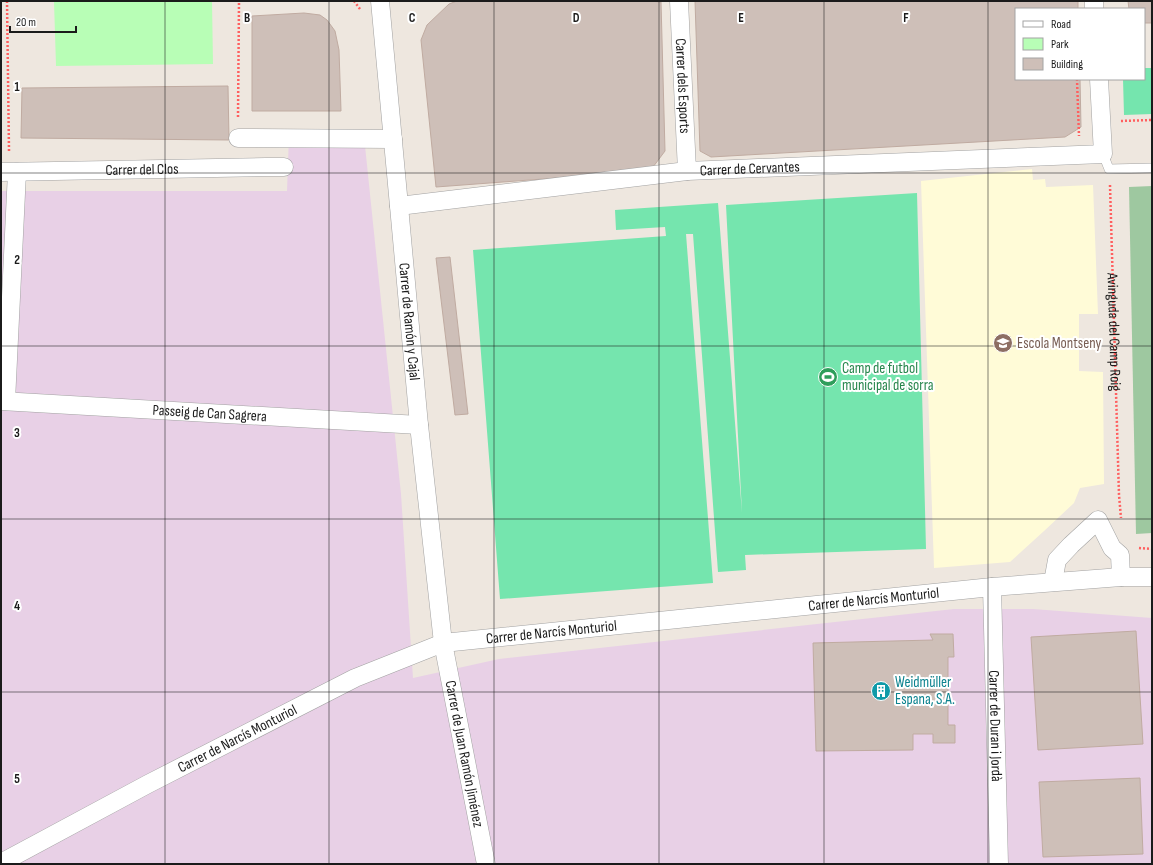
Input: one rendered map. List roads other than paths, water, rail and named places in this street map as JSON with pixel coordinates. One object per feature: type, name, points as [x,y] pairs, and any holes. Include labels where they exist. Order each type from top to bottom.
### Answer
[{"type":"street","name":"Carrer de Ramón y Cajal","points":[[380,1],[400,206],[418,425],[443,643]]},
{"type":"street","name":"Carrer dels Esports","points":[[679,1],[687,171]]},
{"type":"street","points":[[1099,80],[1101,121],[1106,161]]},
{"type":"street","points":[[238,138],[393,139]]},
{"type":"street","name":"Carrer de Cervantes","points":[[400,206],[687,171],[1106,161]]},
{"type":"street","name":"Carrer del Clos","points":[[9,172],[284,167]]},
{"type":"street","points":[[3,401],[9,172]]},
{"type":"street","name":"Passeig de Can Sagrera","points":[[3,401],[418,425]]},
{"type":"street","points":[[1053,582],[1057,560],[1098,513],[1112,548],[1120,555],[1121,577]]},
{"type":"street","name":"Carrer de Narcís Monturiol","points":[[1,863],[155,780],[355,678],[443,643],[992,587],[1121,577],[1152,577]]},
{"type":"street","name":"Carrer de Duran i Jordà","points":[[992,587],[999,864]]},
{"type":"street","name":"Carrer de Juan Ramón Jiménez","points":[[443,643],[486,864]]},
{"type":"lane","points":[[1106,161],[1152,168]]},
{"type":"place","name":"Escola Montseny","points":[[1003,343]]},
{"type":"place","name":"Camp de futbol municipal de sorra","points":[[828,377]]},
{"type":"place","name":"Weidmüller Espana, S.A.","points":[[881,691]]}]
